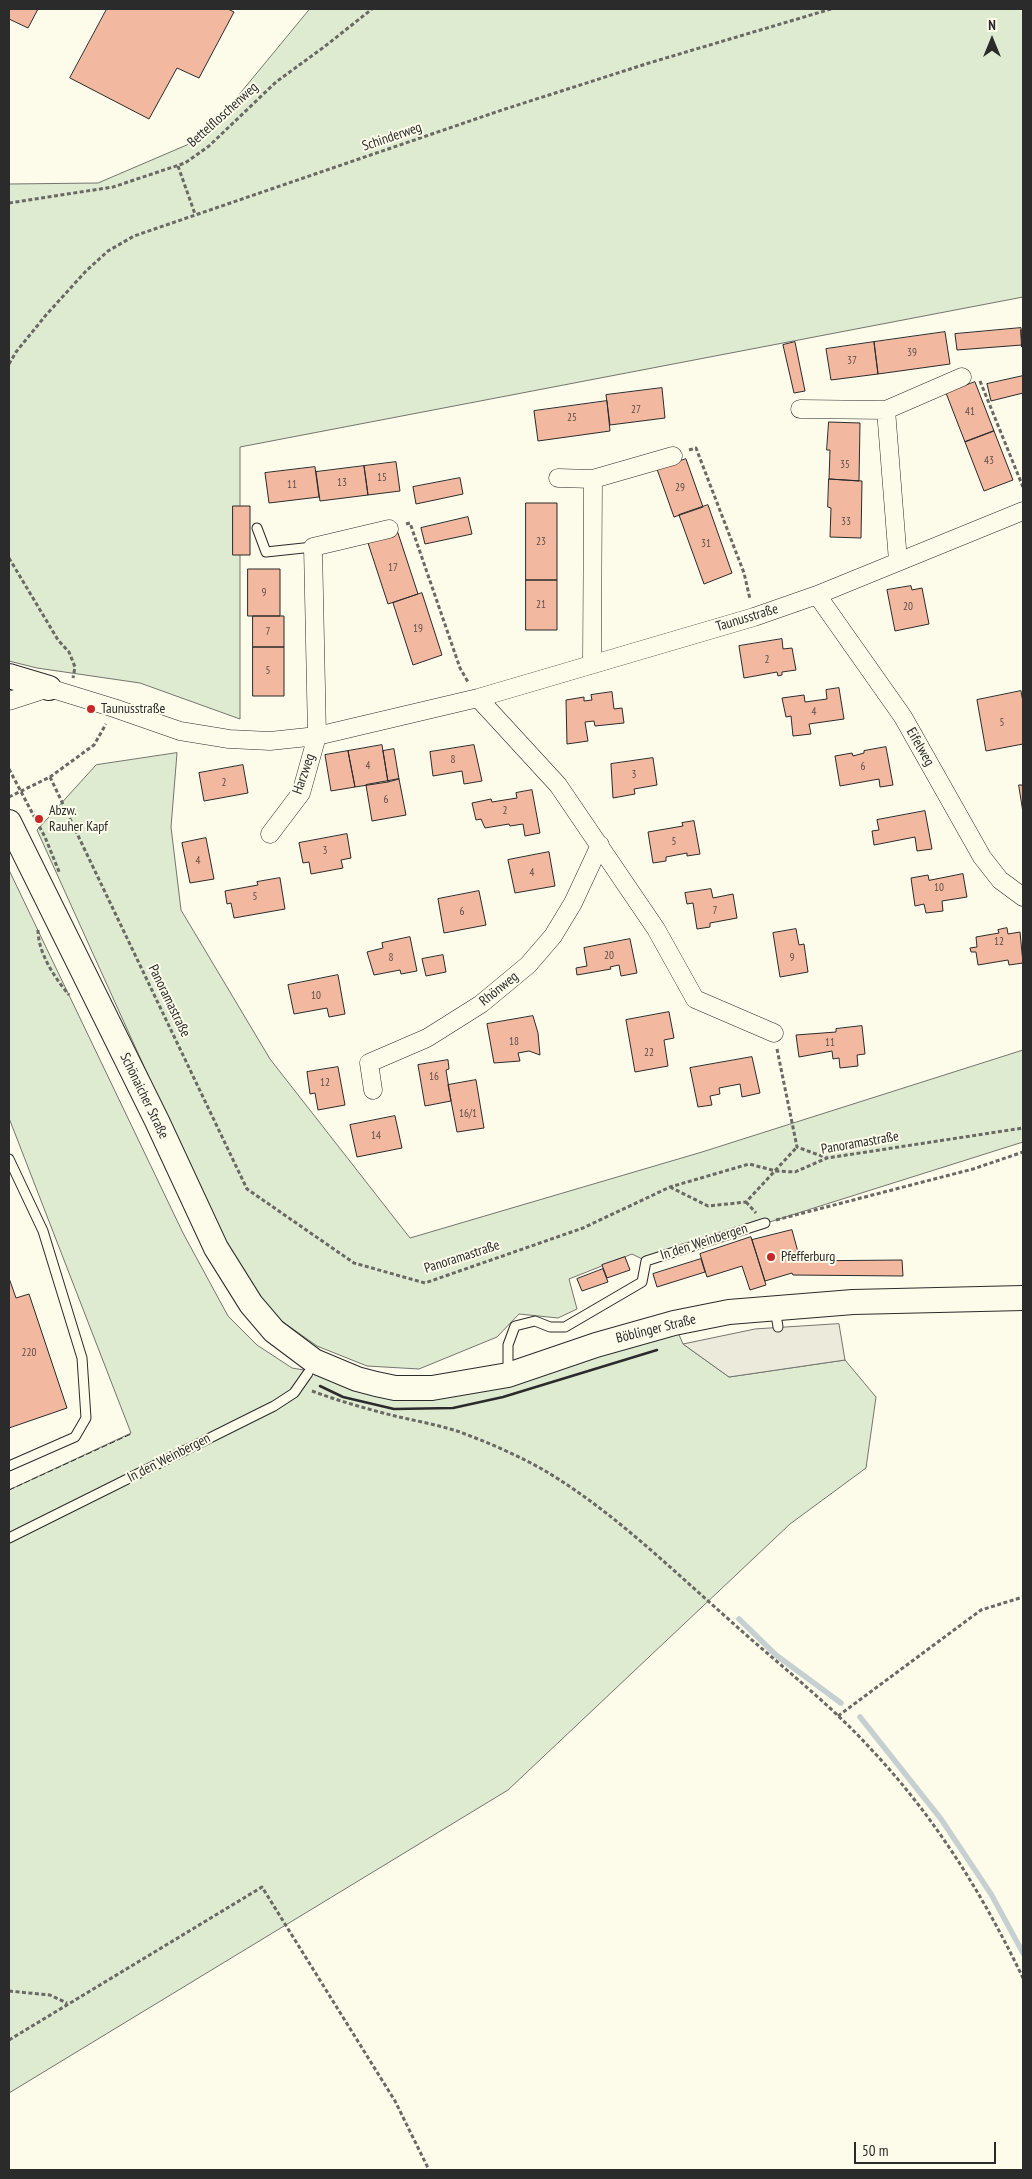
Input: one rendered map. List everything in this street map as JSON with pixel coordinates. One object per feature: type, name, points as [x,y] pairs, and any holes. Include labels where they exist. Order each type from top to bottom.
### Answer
[{"type":"main road","points":[[9,676],[59,691]]},
{"type":"main road","name":"Schönaicher Straße","points":[[9,822],[156,1121],[216,1248],[250,1304],[306,1368]]},
{"type":"main road","name":"Böblinger Straße","points":[[306,1368],[395,1388],[432,1388],[508,1375],[596,1345],[674,1323],[730,1312],[777,1317],[853,1302],[1023,1298]]},
{"type":"street","points":[[800,409],[886,410],[962,377]]},
{"type":"street","points":[[886,410],[898,561]]},
{"type":"street","points":[[558,478],[593,478],[673,456]]},
{"type":"street","points":[[592,663],[593,478]]},
{"type":"street","name":"Taunusstraße","points":[[59,691],[180,731],[229,739],[270,741],[317,736],[478,698],[754,617],[817,596],[1023,511]]},
{"type":"street","points":[[317,736],[313,547],[389,529]]},
{"type":"street","name":"Eifelweg","points":[[817,596],[903,718],[982,856],[1000,880],[1023,896]]},
{"type":"street","points":[[9,701],[59,691]]},
{"type":"street","points":[[478,698],[558,785],[656,929],[694,999],[774,1033]]},
{"type":"street","name":"Harzweg","points":[[270,834],[301,793],[317,736]]},
{"type":"street","name":"Rhönweg","points":[[373,1090],[369,1063],[427,1038],[481,1004],[528,965],[553,936],[573,903],[600,846]]},
{"type":"lane","points":[[257,528],[266,552],[313,547]]},
{"type":"lane","points":[[9,1159],[43,1231],[82,1358],[86,1418],[76,1437],[9,1466]]},
{"type":"lane","name":"In den Weinbergen","points":[[508,1375],[508,1345],[515,1326],[535,1321],[550,1327],[565,1327],[642,1282],[646,1261],[765,1222]]},
{"type":"lane","name":"In den Weinbergen","points":[[9,1538],[274,1406],[294,1392],[306,1368]]},
{"type":"path","name":"Bettelfloschenweg","points":[[9,203],[20,203],[112,187],[178,166],[209,146],[276,82],[372,9]]},
{"type":"path","name":"Schinderweg","points":[[9,364],[16,352],[46,315],[86,272],[108,251],[134,236],[631,68],[831,9]]},
{"type":"path","points":[[178,166],[195,214]]},
{"type":"path","points":[[986,396],[1023,487]]},
{"type":"path","points":[[673,456],[696,448],[744,573],[754,617]]},
{"type":"path","points":[[417,544],[460,668]]},
{"type":"path","points":[[9,558],[58,640],[69,652],[75,667],[59,691]]},
{"type":"path","points":[[9,797],[50,777],[94,745],[114,708]]},
{"type":"path","points":[[9,768],[44,837],[62,882]]},
{"type":"path","name":"Panoramastraße","points":[[50,777],[247,1189],[354,1263],[425,1283],[583,1228],[670,1187],[749,1164],[776,1171],[795,1172],[827,1158],[1023,1128]]},
{"type":"path","points":[[774,1033],[797,1147]]},
{"type":"path","points":[[670,1187],[708,1206],[746,1202],[797,1147]]},
{"type":"path","points":[[797,1147],[827,1158]]},
{"type":"path","points":[[765,1222],[973,1169],[1023,1152]]},
{"type":"path","points":[[306,1368],[376,1412],[458,1432],[546,1471],[594,1504],[662,1560],[870,1746],[940,1831],[1000,1930],[1023,1978]]},
{"type":"path","points":[[838,1716],[980,1610],[1023,1597]]},
{"type":"path","points":[[9,2040],[262,1887],[395,2100],[428,2170]]},
{"type":"path","points":[[9,1991],[50,1995],[68,2004]]},
{"type":"green space","points":[[310,9],[1023,9],[1023,297],[240,447],[240,719],[140,683],[37,668],[9,661],[9,184],[98,183],[203,138]]},
{"type":"green space","points":[[177,753],[171,827],[181,910],[270,1059],[410,1238],[702,1152],[1023,1050],[1023,1142],[646,1261],[632,1254],[569,1279],[577,1309],[558,1318],[519,1314],[497,1337],[419,1369],[367,1366],[317,1346],[283,1322],[254,1294],[209,1210],[37,830],[96,765]]},
{"type":"green space","points":[[9,870],[183,1233],[228,1316],[257,1345],[292,1368],[357,1379],[508,1375],[674,1323],[683,1344],[729,1377],[845,1360],[876,1397],[866,1468],[790,1524],[508,1790],[9,2093],[9,1490],[131,1433],[9,1118]]},
{"type":"shaded area","points":[[839,1324],[845,1360],[729,1377],[683,1344],[755,1329]]},
{"type":"building","points":[[9,9],[38,9],[28,28],[9,19]]},
{"type":"building","points":[[107,9],[228,9],[234,12],[199,78],[177,68],[149,119],[70,78]]},
{"type":"building","points":[[1021,328],[1022,345],[957,350],[955,334]]},
{"type":"building","points":[[1021,330],[1023,330],[1023,347],[1022,347]]},
{"type":"building","points":[[945,332],[950,364],[878,374],[874,342]]},
{"type":"building","points":[[795,342],[805,391],[794,393],[783,345]]},
{"type":"building","points":[[874,342],[878,374],[831,380],[826,349]]},
{"type":"building","points":[[1023,376],[1023,393],[991,401],[987,384]]},
{"type":"building","points":[[975,382],[994,431],[965,442],[946,393]]},
{"type":"building","points":[[662,388],[665,418],[610,425],[606,395]]},
{"type":"building","points":[[607,401],[610,431],[538,441],[534,411]]},
{"type":"building","points":[[829,422],[860,423],[859,481],[829,479],[830,450],[827,450]]},
{"type":"building","points":[[994,431],[1013,480],[984,491],[965,442]]},
{"type":"building","points":[[686,459],[703,507],[674,517],[657,469]]},
{"type":"building","points":[[396,462],[400,491],[368,495],[364,466]]},
{"type":"building","points":[[364,466],[368,495],[320,501],[316,472]]},
{"type":"building","points":[[315,467],[319,497],[269,503],[265,473]]},
{"type":"building","points":[[460,478],[463,494],[416,504],[413,487]]},
{"type":"building","points":[[829,479],[862,481],[861,538],[830,537]]},
{"type":"building","points":[[526,503],[557,503],[557,580],[526,580]]},
{"type":"building","points":[[708,505],[732,573],[704,584],[679,515]]},
{"type":"building","points":[[233,506],[250,506],[250,555],[233,555]]},
{"type":"building","points":[[468,517],[472,534],[425,544],[421,528]]},
{"type":"building","points":[[398,533],[418,594],[388,604],[368,543]]},
{"type":"building","points":[[248,569],[280,569],[280,616],[248,616]]},
{"type":"building","points":[[526,580],[557,580],[557,630],[526,630]]},
{"type":"building","points":[[911,586],[912,590],[922,588],[929,624],[895,631],[887,590]]},
{"type":"building","points":[[422,593],[442,655],[413,665],[393,603]]},
{"type":"building","points":[[253,616],[284,616],[284,647],[253,647]]},
{"type":"building","points":[[782,639],[783,649],[792,648],[796,670],[782,672],[782,675],[778,676],[777,672],[744,678],[739,646]]},
{"type":"building","points":[[253,647],[284,647],[284,696],[253,696]]},
{"type":"building","points":[[839,688],[844,719],[809,724],[811,734],[793,736],[791,716],[786,717],[782,698],[804,695],[805,702],[827,699],[826,690]]},
{"type":"building","points":[[1021,691],[1023,702],[1023,744],[986,751],[977,700]]},
{"type":"building","points":[[612,692],[614,709],[622,708],[624,723],[595,726],[594,721],[585,722],[588,741],[567,744],[566,700],[584,697],[584,701],[592,700],[591,695]]},
{"type":"building","points":[[382,745],[388,782],[355,787],[348,751]]},
{"type":"building","points":[[474,745],[482,781],[464,784],[462,771],[433,776],[430,752]]},
{"type":"building","points":[[886,747],[893,785],[880,787],[879,779],[840,786],[835,756],[852,753],[853,756],[864,753],[864,751]]},
{"type":"building","points":[[394,749],[399,779],[388,782],[383,751]]},
{"type":"building","points":[[348,751],[355,787],[331,791],[325,755]]},
{"type":"building","points":[[653,758],[657,785],[634,789],[635,794],[613,798],[611,764]]},
{"type":"building","points":[[243,765],[248,793],[204,801],[199,773]]},
{"type":"building","points":[[399,779],[406,815],[372,821],[366,785]]},
{"type":"building","points":[[1019,785],[1023,785],[1023,812]]},
{"type":"building","points":[[532,790],[540,833],[525,836],[523,824],[485,828],[481,819],[476,820],[472,803],[491,799],[492,802],[517,798],[516,793]]},
{"type":"building","points":[[925,811],[932,849],[917,851],[915,837],[874,845],[872,831],[879,830],[877,820]]},
{"type":"building","points":[[694,821],[700,854],[687,856],[687,853],[666,857],[666,861],[653,863],[648,832],[683,826],[682,823]]},
{"type":"building","points":[[347,834],[351,858],[341,860],[343,868],[311,874],[309,862],[303,863],[299,843]]},
{"type":"building","points":[[206,838],[214,879],[190,883],[182,843]]},
{"type":"building","points":[[549,852],[555,886],[515,893],[508,860]]},
{"type":"building","points":[[963,874],[967,897],[942,901],[943,911],[926,913],[924,904],[915,906],[911,878],[928,875],[929,880]]},
{"type":"building","points":[[280,878],[285,909],[234,918],[231,903],[227,904],[225,891],[258,885],[257,882]]},
{"type":"building","points":[[711,889],[713,898],[733,894],[737,918],[710,923],[710,927],[697,929],[693,903],[687,904],[685,893]]},
{"type":"building","points":[[479,891],[486,925],[444,933],[438,899]]},
{"type":"building","points":[[1007,928],[1008,934],[1020,932],[1023,963],[1009,965],[1008,960],[978,965],[976,952],[971,952],[970,948],[977,947],[976,937],[999,933],[998,930]]},
{"type":"building","points":[[796,929],[799,945],[804,944],[808,972],[780,977],[773,933]]},
{"type":"building","points":[[410,937],[417,971],[401,974],[400,970],[374,975],[367,952],[383,948],[382,943]]},
{"type":"building","points":[[630,939],[637,973],[621,976],[619,965],[610,967],[611,969],[577,975],[576,968],[587,966],[584,948]]},
{"type":"building","points":[[443,955],[446,972],[426,976],[422,959]]},
{"type":"building","points":[[338,975],[345,1014],[329,1017],[327,1008],[294,1014],[288,985]]},
{"type":"building","points":[[669,1012],[674,1038],[664,1040],[668,1066],[635,1072],[626,1020]]},
{"type":"building","points":[[533,1016],[538,1033],[540,1055],[529,1051],[518,1053],[520,1061],[494,1063],[487,1024]]},
{"type":"building","points":[[862,1026],[865,1054],[857,1055],[858,1066],[840,1068],[839,1058],[833,1059],[832,1051],[799,1057],[796,1035],[836,1032],[836,1029]]},
{"type":"building","points":[[752,1057],[760,1093],[742,1097],[740,1084],[719,1088],[720,1094],[710,1096],[712,1105],[698,1107],[690,1068]]},
{"type":"building","points":[[448,1060],[449,1069],[446,1070],[451,1101],[425,1106],[418,1065]]},
{"type":"building","points":[[338,1067],[345,1105],[318,1110],[315,1093],[310,1094],[307,1072]]},
{"type":"building","points":[[476,1080],[484,1128],[457,1132],[448,1085]]},
{"type":"building","points":[[395,1116],[402,1148],[357,1157],[350,1125]]},
{"type":"building","points":[[792,1230],[798,1252],[787,1254],[789,1261],[902,1260],[903,1276],[793,1275],[792,1273],[765,1281],[752,1240]]},
{"type":"building","points":[[751,1237],[766,1285],[750,1290],[742,1266],[707,1277],[700,1254]]},
{"type":"building","points":[[625,1257],[630,1270],[607,1278],[602,1265]]},
{"type":"building","points":[[701,1259],[705,1272],[657,1287],[653,1274]]},
{"type":"building","points":[[603,1269],[608,1282],[582,1291],[577,1279]]},
{"type":"building","points":[[9,1278],[16,1298],[29,1294],[67,1408],[9,1428]]},
{"type":"waterway","points":[[739,1619],[776,1655],[841,1703]]},
{"type":"waterway","points":[[860,1717],[941,1819],[991,1894],[1023,1953]]},
{"type":"fence","points":[[9,1490],[131,1434]]},
{"type":"wall","points":[[320,1386],[343,1397],[394,1409],[453,1408],[503,1397],[657,1350]]},
{"type":"place","name":"Taunusstraße","points":[[91,709]]},
{"type":"place","name":"Abzw. Rauher Kapf","points":[[39,819]]},
{"type":"place","name":"Pfefferburg","points":[[771,1257]]}]
